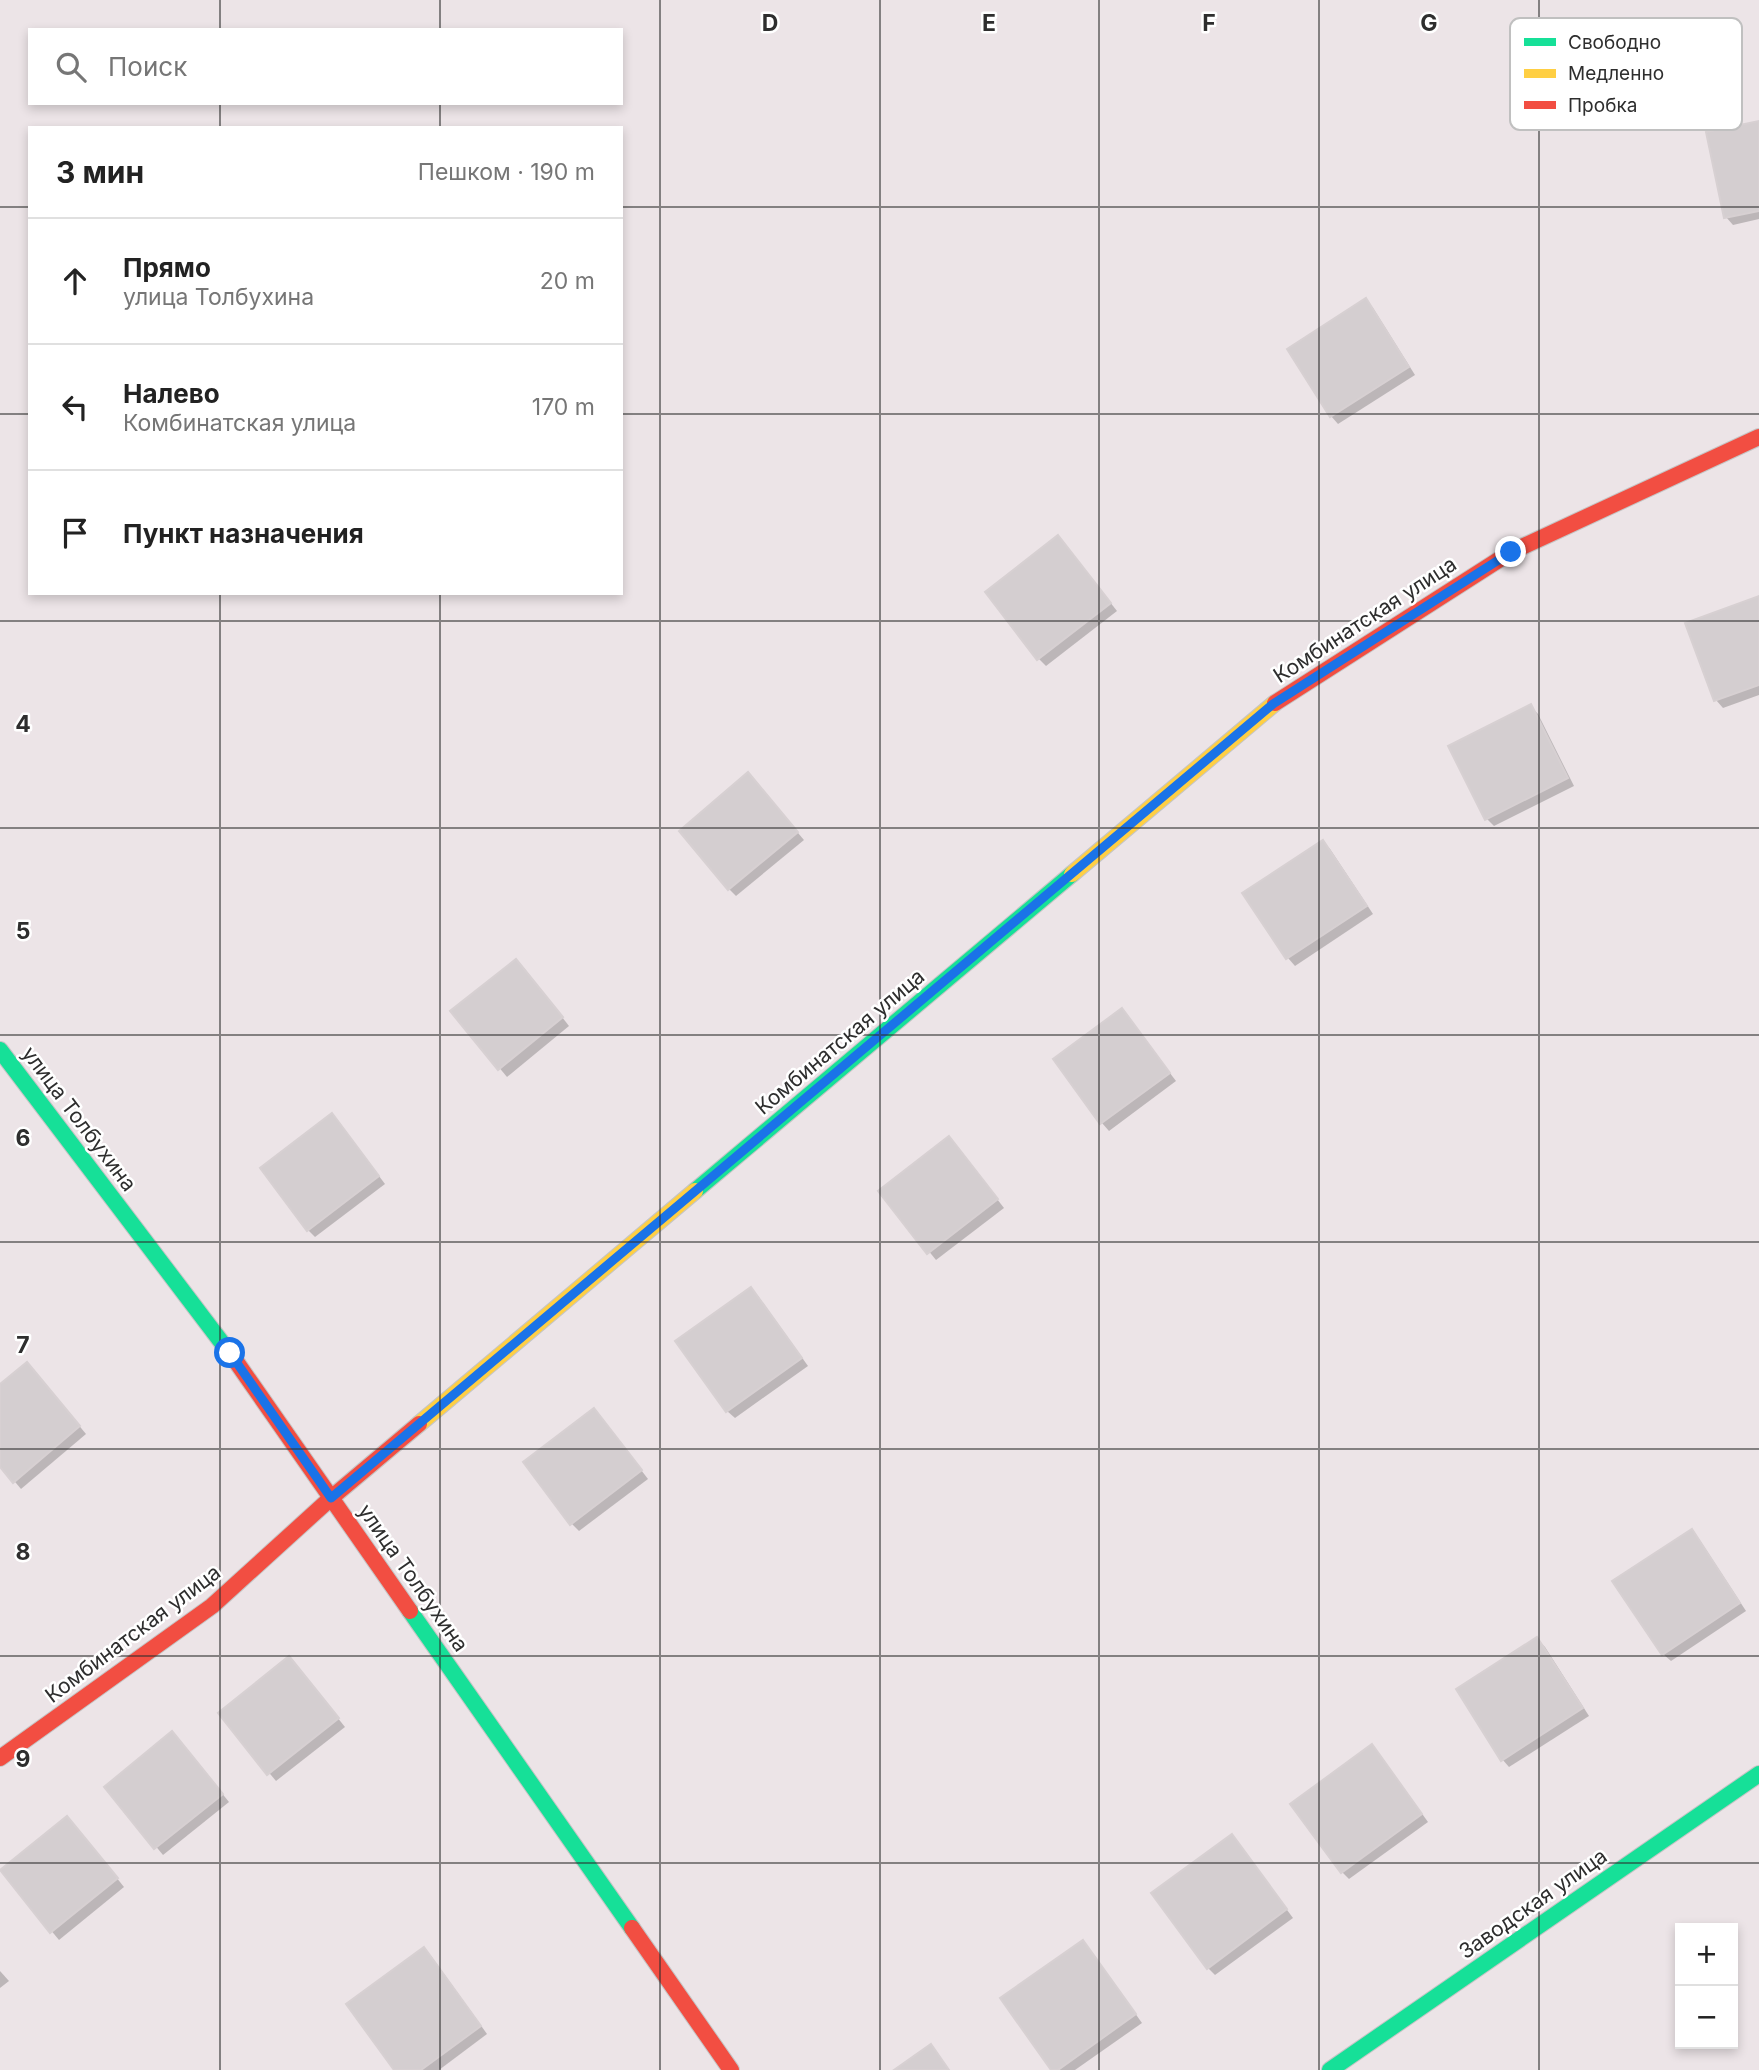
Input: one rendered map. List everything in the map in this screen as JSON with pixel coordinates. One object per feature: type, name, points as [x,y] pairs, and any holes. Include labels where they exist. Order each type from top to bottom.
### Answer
[{"type":"main road","name":"Комбинатская улица","points":[[0,1758],[212,1606],[331,1498],[1273,704],[1511,552],[1759,437]]},
{"type":"main road","name":"улица Толбухина","points":[[0,1049],[230,1353],[731,2070]]},
{"type":"main road","name":"Заводская улица","points":[[1331,2070],[1759,1773]]},
{"type":"building","points":[[1759,121],[1759,211],[1724,218],[1706,132],[1742,130],[1742,125]]},
{"type":"building","points":[[1366,298],[1409,367],[1330,417],[1287,349]]},
{"type":"building","points":[[1058,535],[1111,603],[1037,660],[985,592]]},
{"type":"building","points":[[1759,596],[1759,685],[1714,701],[1685,623]]},
{"type":"building","points":[[1531,704],[1568,778],[1485,820],[1448,746]]},
{"type":"building","points":[[748,772],[798,832],[728,890],[679,831]]},
{"type":"building","points":[[1323,840],[1367,906],[1286,959],[1242,893]]},
{"type":"building","points":[[516,959],[563,1017],[498,1070],[450,1011]]},
{"type":"building","points":[[1122,1008],[1170,1073],[1100,1124],[1053,1059]]},
{"type":"building","points":[[332,1113],[379,1176],[307,1231],[260,1168]]},
{"type":"building","points":[[949,1136],[998,1199],[927,1254],[878,1191]]},
{"type":"building","points":[[751,1287],[802,1358],[726,1412],[675,1341]]},
{"type":"building","points":[[27,1362],[80,1426],[13,1483],[0,1467],[0,1384]]},
{"type":"building","points":[[594,1408],[642,1470],[570,1525],[523,1462]]},
{"type":"building","points":[[1692,1529],[1740,1603],[1662,1655],[1612,1581]]},
{"type":"building","points":[[1537,1637],[1583,1708],[1501,1761],[1456,1689]]},
{"type":"building","points":[[289,1656],[339,1718],[267,1775],[218,1713]]},
{"type":"building","points":[[172,1731],[223,1794],[154,1849],[104,1787]]},
{"type":"building","points":[[1372,1744],[1422,1814],[1341,1873],[1290,1804]]},
{"type":"building","points":[[67,1816],[118,1878],[50,1933],[0,1870]]},
{"type":"building","points":[[1232,1834],[1287,1909],[1207,1969],[1151,1893]]},
{"type":"building","points":[[1083,1940],[1136,2014],[1058,2070],[1051,2070],[1000,1998]]},
{"type":"building","points":[[424,1947],[481,2026],[421,2070],[394,2070],[346,2004]]},
{"type":"building","points":[[931,2044],[949,2070],[894,2070]]},
{"type":"traffic: fast","points":[[695,1191],[1072,874]]},
{"type":"traffic: fast","points":[[0,1050],[235,1360]]},
{"type":"traffic: fast","points":[[410,1611],[632,1928]]},
{"type":"traffic: fast","points":[[1330,2070],[1759,1774]]},
{"type":"traffic: slow","points":[[1072,874],[1275,703]]},
{"type":"traffic: slow","points":[[419,1424],[695,1191]]},
{"type":"traffic: jam","points":[[1275,703],[1511,552],[1759,437]]},
{"type":"traffic: jam","points":[[235,1360],[410,1611]]},
{"type":"traffic: jam","points":[[0,1758],[212,1606],[331,1498],[419,1424]]},
{"type":"traffic: jam","points":[[632,1928],[731,2070]]},
{"type":"route","points":[[230,1353],[331,1498],[1273,704],[1511,552]]}]
